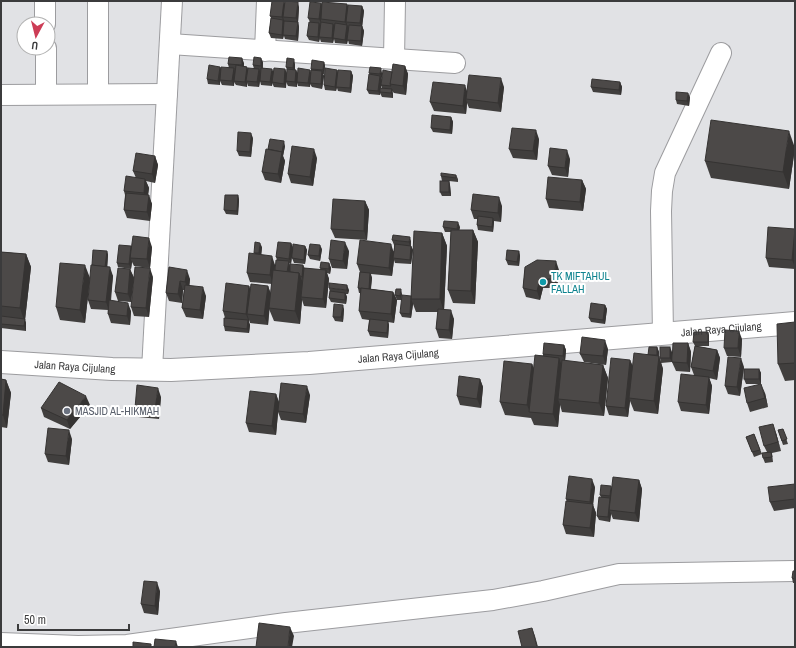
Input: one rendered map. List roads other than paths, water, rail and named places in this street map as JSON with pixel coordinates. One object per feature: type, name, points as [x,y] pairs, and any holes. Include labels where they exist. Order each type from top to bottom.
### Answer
[{"type":"highway","name":"Jalan Raya Cijulang","points":[[1,362],[112,369],[171,370],[309,363],[663,334],[787,329]]},
{"type":"street","points":[[45,1],[45,16]]},
{"type":"street","points":[[98,1],[98,94]]},
{"type":"street","points":[[152,370],[172,1]]},
{"type":"street","points":[[266,51],[267,1]]},
{"type":"street","points":[[394,59],[395,1]]},
{"type":"street","points":[[170,44],[455,63]]},
{"type":"street","points":[[663,334],[661,211],[665,173],[720,53]]},
{"type":"street","points":[[46,56],[46,94]]},
{"type":"street","points":[[1,94],[167,94]]},
{"type":"street","points":[[1,643],[78,646],[127,645],[286,623],[493,600],[543,591],[619,574],[795,571]]},
{"type":"place","name":"TK MIFTAHUL FALLAH","points":[[543,282]]},
{"type":"place","name":"MASJID AL-HIKMAH","points":[[67,411]]}]
